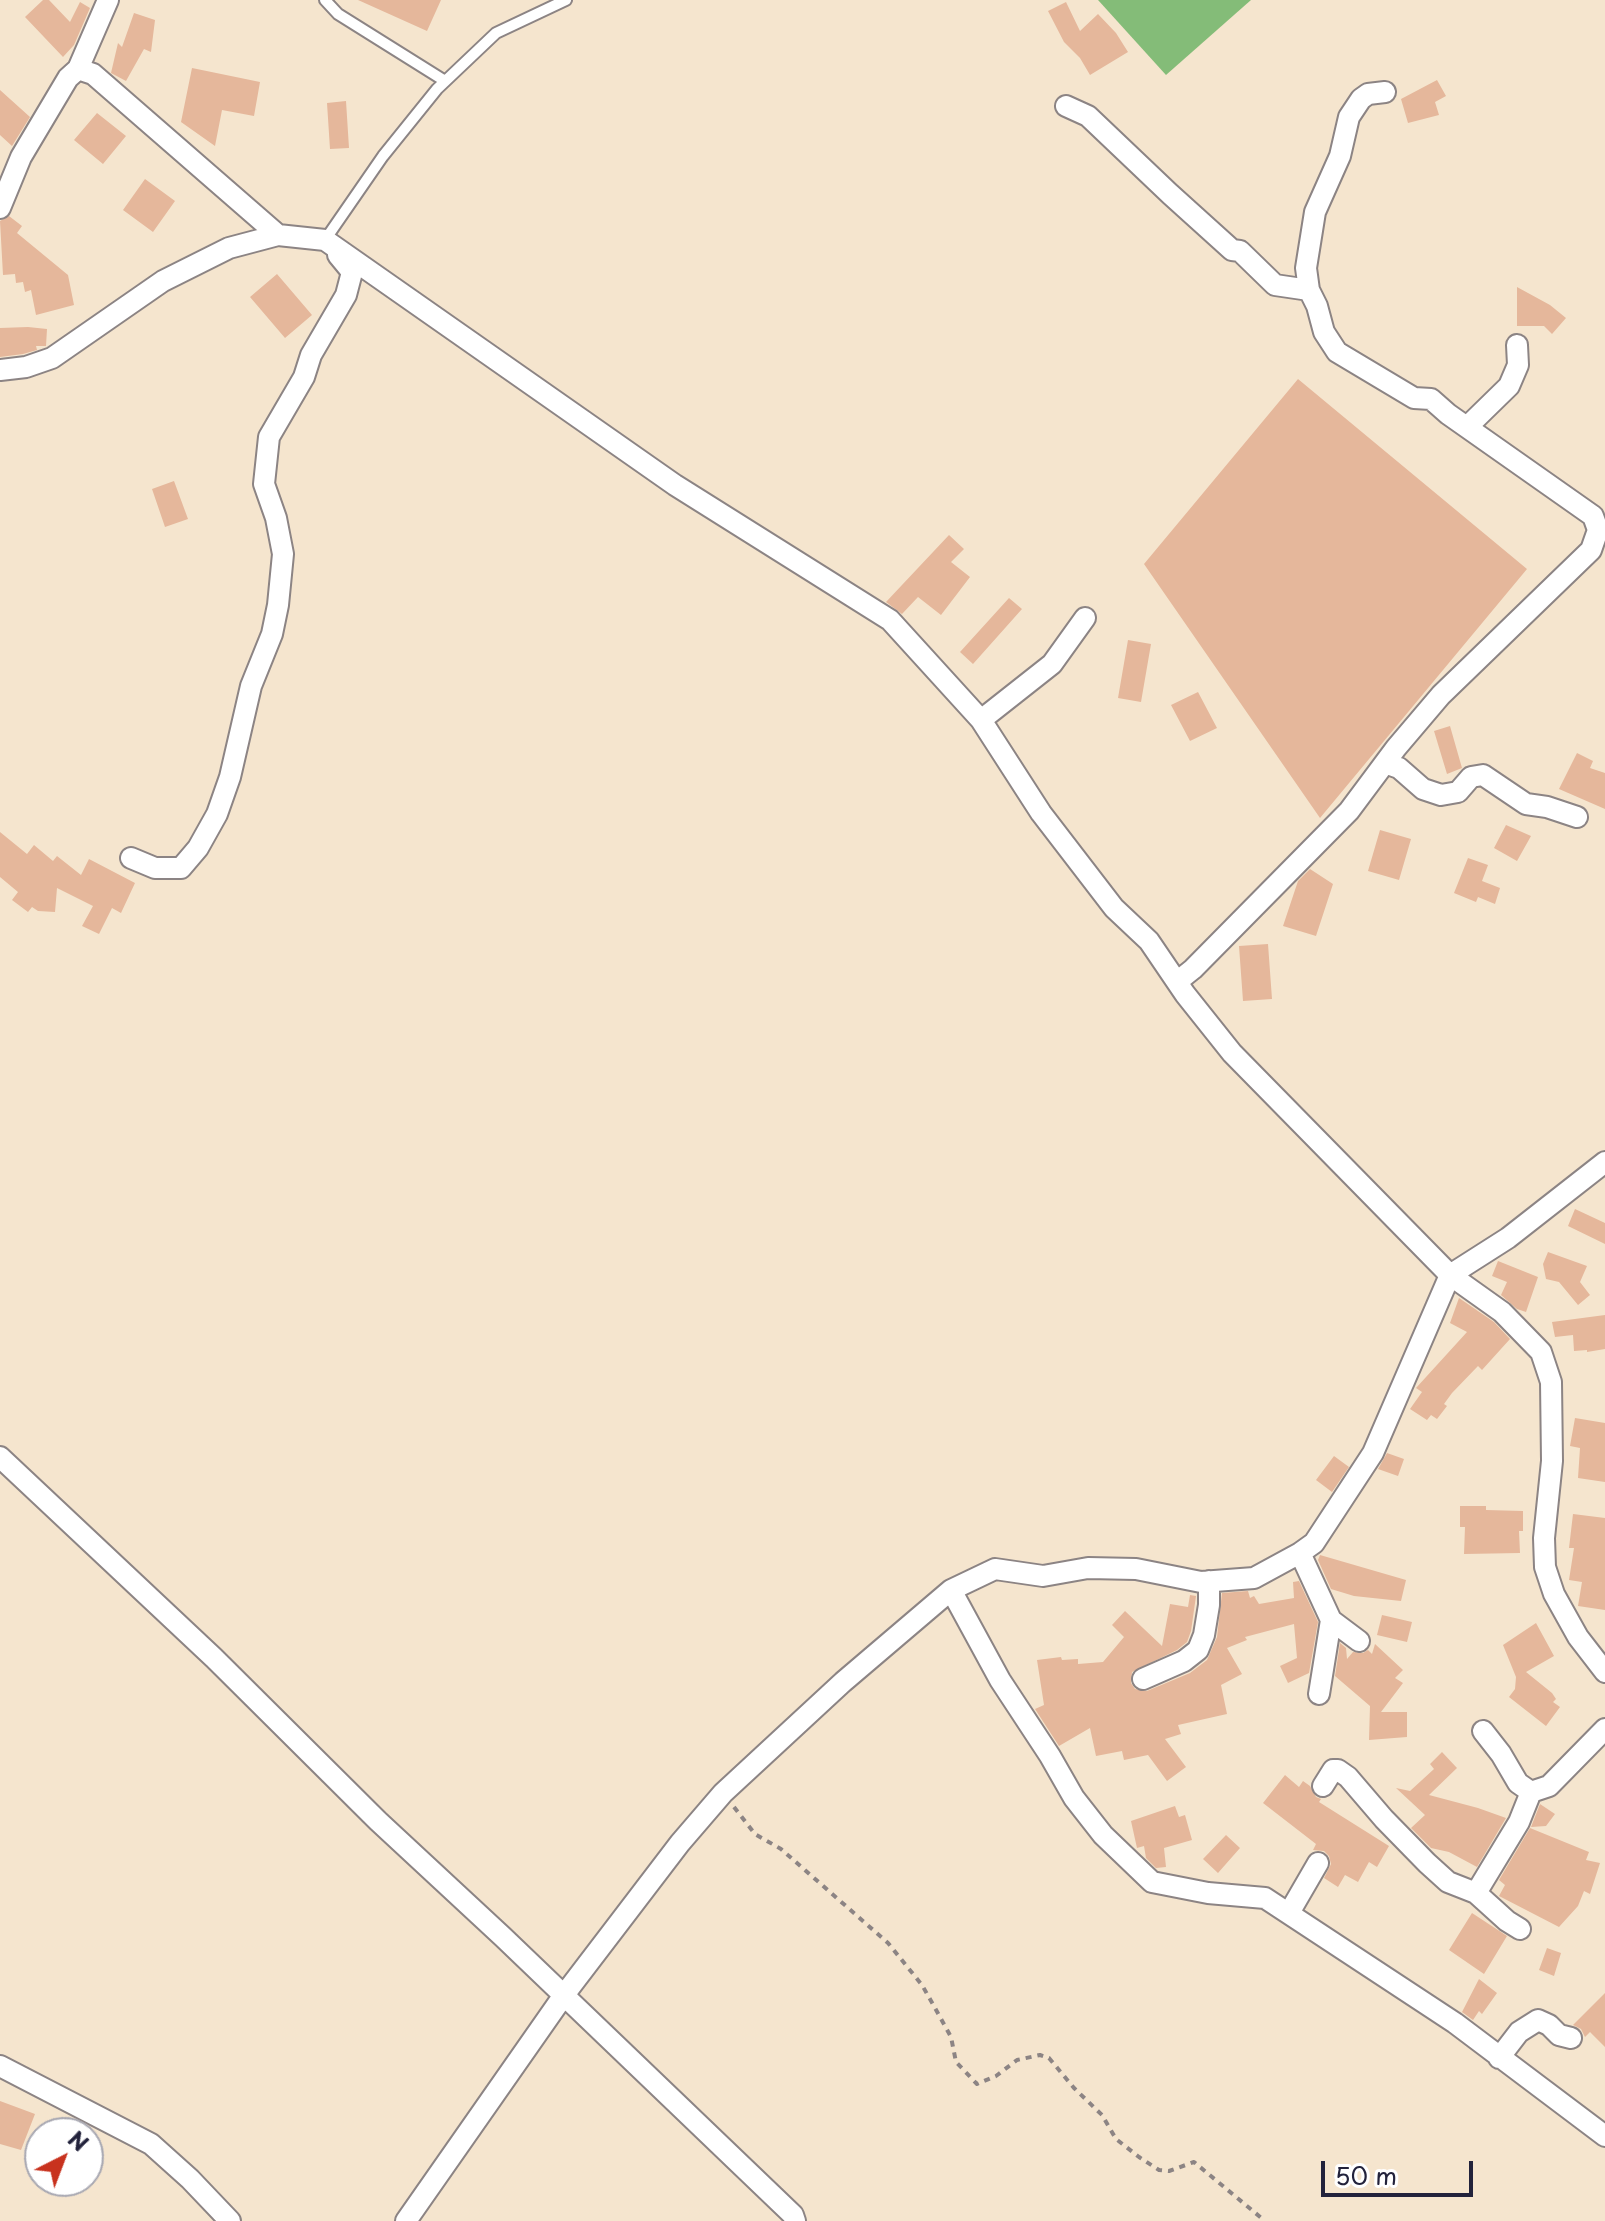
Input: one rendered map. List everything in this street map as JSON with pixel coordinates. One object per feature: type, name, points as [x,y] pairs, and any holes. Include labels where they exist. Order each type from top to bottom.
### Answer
[{"type":"street","points":[[0,208],[21,157],[68,78],[78,69],[108,0]]},
{"type":"street","points":[[78,69],[93,74],[278,235]]},
{"type":"street","points":[[1178,981],[1349,811],[1441,695],[1599,543],[1593,516],[1431,399],[1414,398],[1337,352],[1324,332],[1309,290],[1306,268],[1310,229],[1321,194],[1340,156],[1353,107],[1368,94],[1385,92]]},
{"type":"street","points":[[1066,106],[1088,116],[1232,250],[1240,251],[1275,285],[1309,290]]},
{"type":"street","points":[[0,370],[26,367],[52,358],[163,281],[229,248],[278,235],[325,240],[675,485],[890,620],[981,720],[1050,825],[1114,908],[1149,941],[1232,1053],[1450,1275],[1502,1312],[1541,1352],[1551,1382],[1552,1461],[1544,1538],[1545,1567],[1554,1594],[1578,1637],[1605,1672]]},
{"type":"street","points":[[131,858],[155,868],[181,868],[198,848],[217,814],[230,777],[251,686],[272,634],[278,605],[283,554],[276,518],[264,484],[269,437],[346,295],[352,272],[325,240]]},
{"type":"street","points":[[1467,427],[1509,386],[1518,365],[1517,345]]},
{"type":"street","points":[[981,720],[1052,664],[1085,618]]},
{"type":"street","points":[[1385,763],[1399,768],[1423,789],[1441,795],[1458,792],[1471,777],[1483,775],[1526,804],[1577,817]]},
{"type":"street","points":[[406,2221],[564,1995],[680,1843],[723,1793],[820,1703],[951,1590],[995,1569],[1043,1576],[1088,1568],[1136,1569],[1209,1581],[1254,1578],[1300,1553],[1314,1543],[1373,1453],[1450,1275],[1508,1238],[1605,1162]]},
{"type":"street","points":[[0,1457],[214,1658],[378,1821],[564,1995],[793,2215],[795,2221]]},
{"type":"street","points":[[1300,1553],[1331,1620],[1359,1641]]},
{"type":"street","points":[[1143,1679],[1184,1661],[1198,1650],[1207,1620],[1209,1581]]},
{"type":"street","points":[[951,1590],[1000,1680],[1074,1798],[1103,1835],[1152,1882],[1208,1893],[1265,1898],[1430,2006],[1605,2136]]},
{"type":"street","points":[[1319,1694],[1331,1620]]},
{"type":"street","points":[[1476,1893],[1519,1822],[1531,1792],[1549,1786],[1605,1729]]},
{"type":"street","points":[[1483,1731],[1518,1783],[1531,1792]]},
{"type":"street","points":[[1323,1786],[1333,1770],[1348,1777],[1384,1819],[1448,1882],[1476,1893],[1520,1929]]},
{"type":"street","points":[[1289,1913],[1318,1863]]},
{"type":"street","points":[[1499,2058],[1519,2032],[1538,2020],[1559,2035],[1571,2038]]},
{"type":"street","points":[[0,2066],[151,2144],[230,2221]]},
{"type":"lane","points":[[325,0],[338,14],[445,81]]},
{"type":"lane","points":[[325,240],[383,156],[445,81],[496,33],[566,0]]},
{"type":"path","points":[[723,1793],[755,1834],[781,1849],[888,1943],[922,1985],[951,2037],[956,2062],[977,2084],[996,2076],[1017,2060],[1040,2055],[1049,2058],[1102,2115],[1116,2139],[1139,2157],[1159,2170],[1169,2171],[1194,2162],[1265,2221]]},
{"type":"green space","points":[[1098,0],[1251,0],[1166,75]]},
{"type":"building","points":[[43,0],[49,0],[70,22],[80,2],[90,8],[74,45],[63,57],[25,17]]},
{"type":"building","points":[[358,0],[441,0],[427,31]]},
{"type":"building","points":[[1066,2],[1080,31],[1098,14],[1128,52],[1090,75],[1080,58],[1064,42],[1048,11]]},
{"type":"building","points":[[134,13],[155,20],[151,52],[144,49],[126,81],[111,73],[118,43],[122,47]]},
{"type":"building","points":[[192,68],[260,82],[254,116],[222,110],[215,146],[181,122]]},
{"type":"building","points":[[1437,80],[1446,96],[1435,102],[1439,115],[1408,123],[1401,99]]},
{"type":"building","points":[[0,90],[30,117],[12,146],[0,135]]},
{"type":"building","points":[[346,101],[349,148],[330,149],[327,103]]},
{"type":"building","points":[[97,113],[126,136],[103,164],[74,140]]},
{"type":"building","points":[[145,179],[175,201],[153,232],[123,210]]},
{"type":"building","points":[[9,216],[22,226],[17,233],[68,275],[74,305],[36,315],[31,290],[25,292],[23,282],[16,283],[15,274],[3,275],[0,221]]},
{"type":"building","points":[[277,274],[312,315],[285,338],[250,297]]},
{"type":"building","points":[[1517,287],[1550,305],[1566,318],[1552,334],[1544,326],[1517,326]]},
{"type":"building","points":[[0,328],[47,329],[46,346],[36,346],[37,350],[23,354],[0,357]]},
{"type":"building","points":[[1298,379],[1527,569],[1320,818],[1144,564]]},
{"type":"building","points":[[174,481],[188,519],[165,527],[152,489]]},
{"type":"building","points":[[949,535],[964,549],[951,562],[970,577],[941,615],[918,597],[902,614],[886,602]]},
{"type":"building","points":[[1009,598],[1022,609],[973,664],[960,652]]},
{"type":"building","points":[[1128,640],[1151,644],[1141,702],[1118,698]]},
{"type":"building","points":[[1198,692],[1217,728],[1190,741],[1171,705]]},
{"type":"building","points":[[1450,726],[1462,768],[1447,774],[1434,731]]},
{"type":"building","points":[[1577,753],[1593,761],[1590,768],[1605,773],[1605,809],[1559,789]]},
{"type":"building","points":[[1506,825],[1531,836],[1517,861],[1494,848]]},
{"type":"building","points":[[1380,830],[1411,839],[1399,880],[1368,871]]},
{"type":"building","points":[[0,832],[27,854],[34,845],[53,861],[57,856],[81,875],[89,859],[135,883],[121,913],[112,908],[99,934],[82,926],[93,906],[57,888],[55,912],[38,911],[32,907],[28,912],[12,900],[18,892],[0,877]]},
{"type":"building","points":[[1468,858],[1488,865],[1482,881],[1500,888],[1495,904],[1478,897],[1476,902],[1454,893]]},
{"type":"building","points":[[1310,869],[1333,884],[1316,936],[1283,926],[1298,881]]},
{"type":"building","points":[[1268,944],[1272,999],[1243,1001],[1239,946]]},
{"type":"building","points":[[1575,1209],[1605,1223],[1605,1244],[1568,1226]]},
{"type":"building","points":[[1548,1252],[1587,1266],[1580,1282],[1590,1295],[1578,1305],[1559,1282],[1546,1279],[1543,1264]]},
{"type":"building","points":[[1498,1261],[1538,1277],[1526,1312],[1517,1309],[1501,1295],[1507,1282],[1492,1276]]},
{"type":"building","points":[[1459,1298],[1494,1322],[1510,1339],[1482,1370],[1478,1366],[1452,1393],[1437,1419],[1431,1415],[1427,1420],[1410,1409],[1422,1392],[1416,1388],[1467,1332],[1450,1323]]},
{"type":"building","points":[[1605,1315],[1605,1349],[1574,1351],[1573,1335],[1555,1337],[1552,1322]]},
{"type":"building","points":[[1575,1418],[1605,1423],[1605,1482],[1578,1478],[1580,1448],[1570,1446]]},
{"type":"building","points":[[1387,1453],[1404,1459],[1398,1476],[1378,1469]]},
{"type":"building","points":[[1334,1456],[1349,1467],[1332,1492],[1316,1480]]},
{"type":"building","points":[[1460,1506],[1523,1511],[1523,1531],[1519,1531],[1520,1553],[1464,1554],[1465,1527],[1460,1527]]},
{"type":"building","points":[[1573,1514],[1605,1518],[1605,1610],[1578,1606],[1582,1582],[1569,1580],[1574,1548],[1569,1548]]},
{"type":"building","points":[[1320,1555],[1406,1580],[1401,1601],[1354,1596],[1331,1589],[1318,1560]]},
{"type":"building","points":[[1299,1581],[1318,1622],[1309,1673],[1288,1683],[1280,1666],[1297,1658],[1294,1624],[1245,1637],[1247,1640],[1227,1648],[1242,1674],[1221,1685],[1227,1714],[1178,1725],[1181,1734],[1165,1739],[1186,1767],[1167,1781],[1148,1755],[1124,1760],[1122,1751],[1096,1756],[1090,1728],[1059,1746],[1035,1709],[1044,1705],[1037,1660],[1061,1657],[1062,1660],[1078,1659],[1078,1664],[1103,1662],[1124,1637],[1112,1625],[1125,1611],[1162,1646],[1170,1604],[1188,1607],[1190,1595],[1196,1596],[1187,1642],[1132,1672],[1131,1683],[1135,1689],[1147,1691],[1190,1673],[1207,1660],[1217,1637],[1222,1593],[1248,1591],[1250,1598],[1254,1596],[1259,1604],[1294,1598],[1293,1582]]},
{"type":"building","points":[[1382,1615],[1412,1622],[1407,1642],[1377,1635]]},
{"type":"building","points":[[1536,1623],[1554,1656],[1526,1672],[1552,1693],[1556,1699],[1553,1702],[1560,1707],[1546,1726],[1509,1697],[1515,1689],[1516,1677],[1503,1645]]},
{"type":"building","points":[[1340,1643],[1346,1648],[1347,1659],[1353,1652],[1368,1650],[1372,1654],[1375,1644],[1403,1670],[1395,1678],[1403,1683],[1381,1712],[1407,1712],[1407,1737],[1369,1740],[1370,1706],[1335,1676]]},
{"type":"building","points":[[1442,1752],[1457,1768],[1429,1795],[1506,1818],[1477,1867],[1449,1852],[1431,1848],[1411,1828],[1425,1815],[1396,1788],[1410,1791],[1434,1769],[1430,1764]]},
{"type":"building","points":[[1285,1775],[1299,1787],[1303,1781],[1321,1799],[1319,1802],[1389,1846],[1377,1867],[1369,1862],[1358,1882],[1345,1875],[1338,1887],[1324,1878],[1331,1864],[1329,1856],[1324,1851],[1313,1850],[1316,1844],[1263,1803]]},
{"type":"building","points":[[1540,1804],[1555,1814],[1546,1826],[1531,1827]]},
{"type":"building","points":[[1175,1806],[1179,1817],[1185,1815],[1192,1840],[1164,1848],[1166,1867],[1156,1868],[1146,1858],[1144,1846],[1137,1848],[1131,1821]]},
{"type":"building","points":[[1530,1828],[1589,1852],[1586,1860],[1600,1863],[1590,1894],[1584,1891],[1578,1906],[1559,1927],[1499,1896],[1505,1885],[1499,1880]]},
{"type":"building","points":[[1226,1835],[1240,1848],[1218,1873],[1203,1859]]},
{"type":"building","points":[[1472,1913],[1507,1936],[1484,1974],[1449,1950]]},
{"type":"building","points":[[1547,1948],[1561,1953],[1554,1976],[1539,1970]]},
{"type":"building","points":[[1479,1979],[1497,1993],[1482,2014],[1479,2011],[1473,2020],[1462,2012]]},
{"type":"building","points":[[1605,1993],[1605,2047],[1590,2032],[1585,2037],[1581,2029],[1573,2025]]},
{"type":"building","points":[[0,2101],[35,2114],[34,2117],[24,2117],[21,2150],[0,2144]]}]
